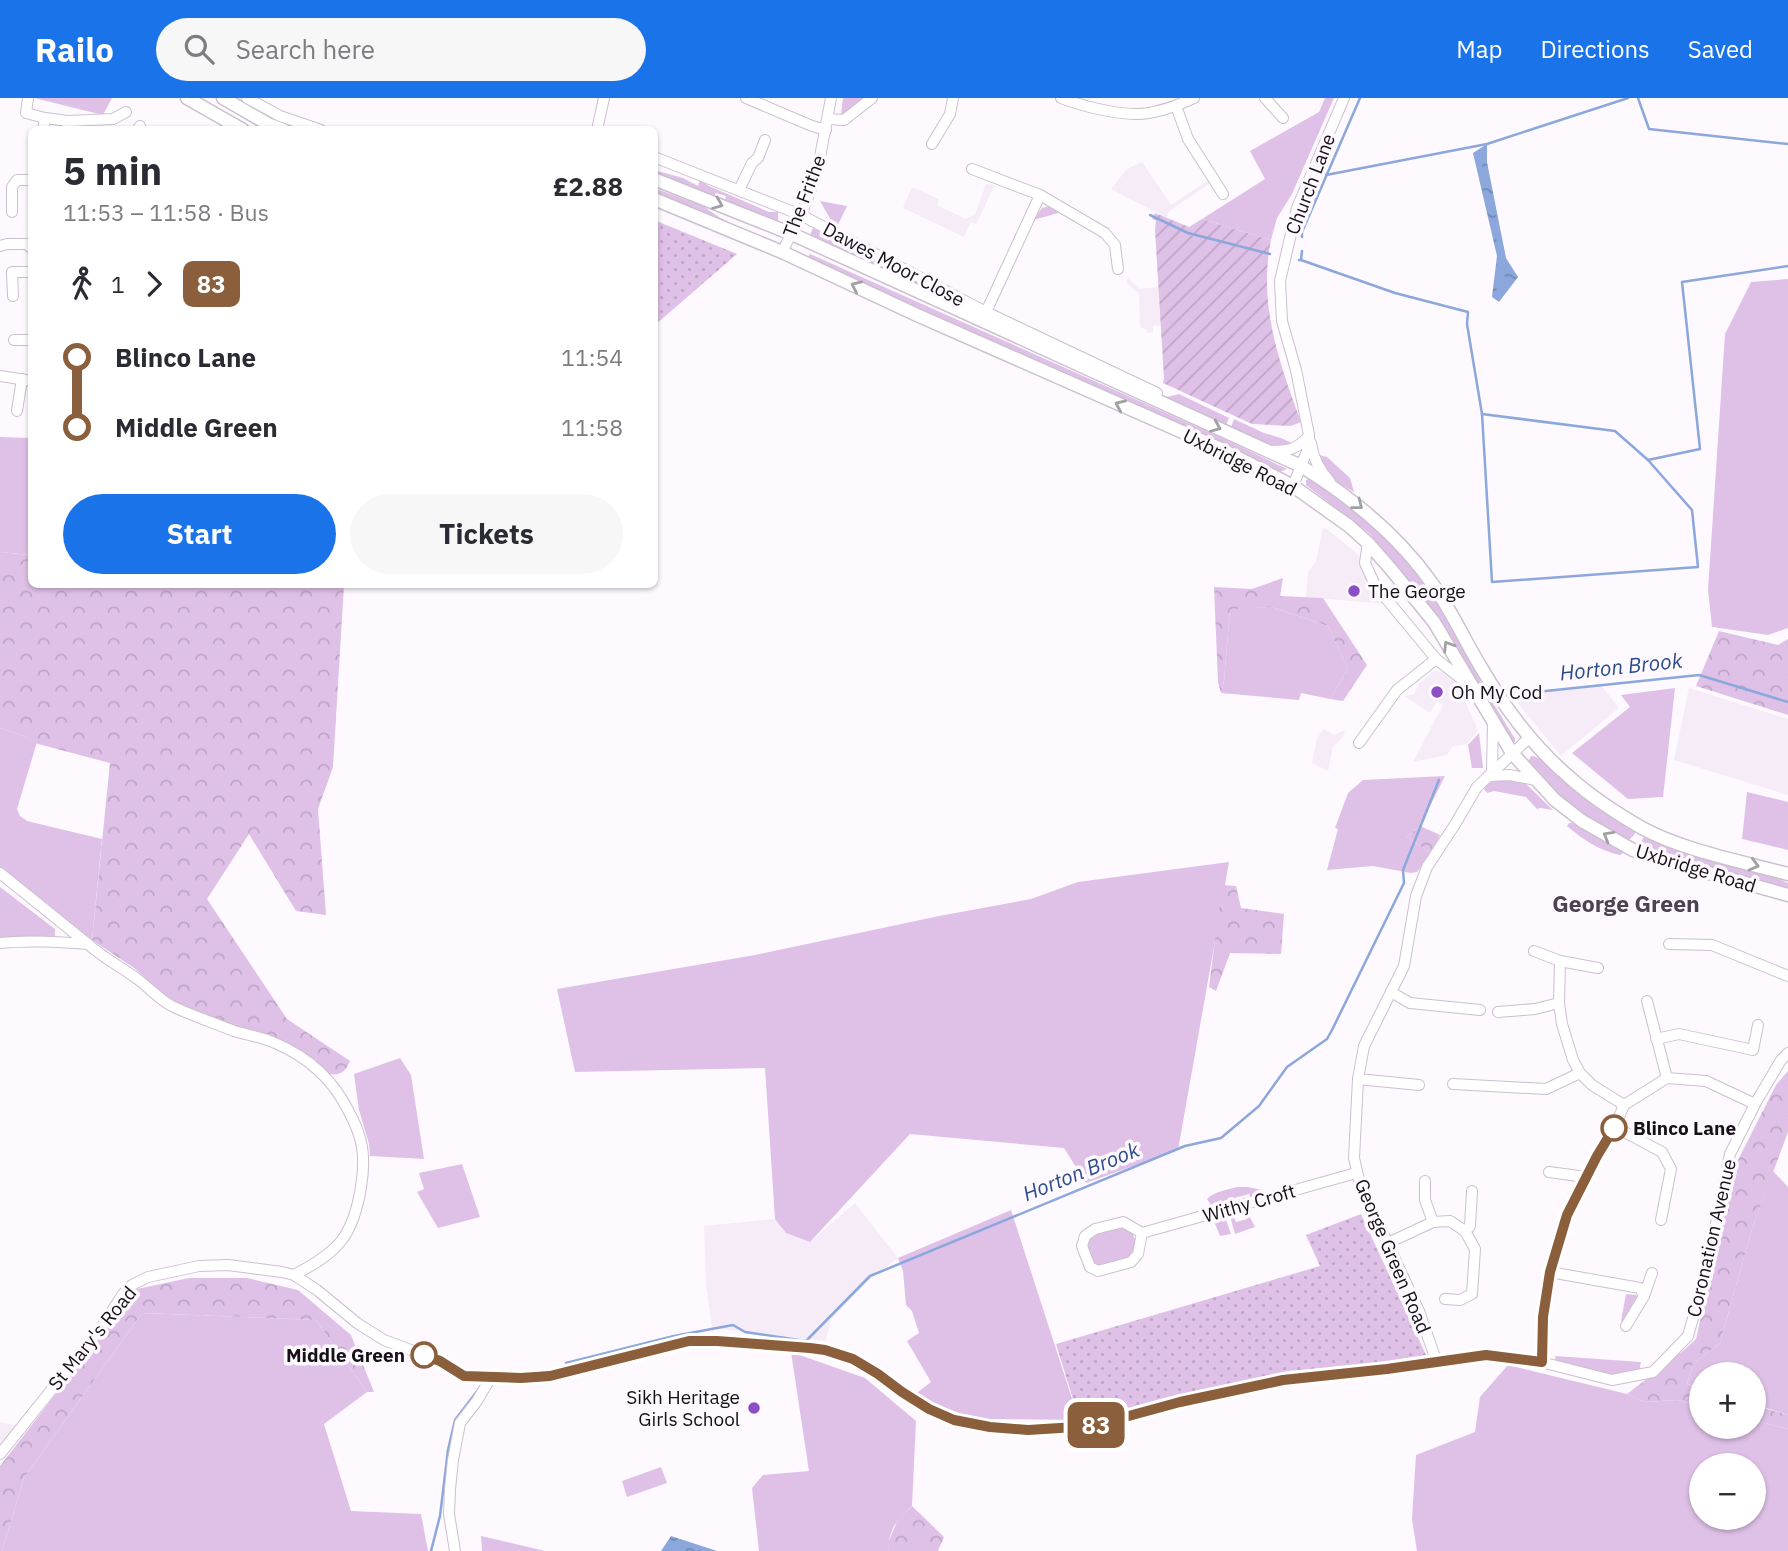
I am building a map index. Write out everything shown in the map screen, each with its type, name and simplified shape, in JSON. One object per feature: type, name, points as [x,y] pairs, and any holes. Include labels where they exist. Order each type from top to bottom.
[{"type":"main road","points":[[187,98],[236,126]]},
{"type":"main road","points":[[223,98],[273,126]]},
{"type":"main road","name":"Uxbridge Road","points":[[658,181],[792,234],[1301,466],[1335,487],[1370,514],[1410,555],[1449,609],[1482,670],[1517,722],[1566,775],[1596,799],[1643,829],[1682,845],[1788,874]]},
{"type":"main road","name":"Uxbridge Road","points":[[658,201],[782,252],[917,315],[1221,449],[1293,486],[1349,526],[1368,544],[1434,622],[1512,753],[1555,800],[1582,821],[1633,850],[1670,863],[1788,895]]},
{"type":"street","points":[[28,98],[26,113],[68,125],[113,118],[126,112]]},
{"type":"street","points":[[247,98],[280,116],[309,126]]},
{"type":"street","points":[[598,126],[604,98]]},
{"type":"street","points":[[746,98],[826,130]]},
{"type":"street","name":"The Frithe","points":[[782,252],[801,215],[817,173],[831,98]]},
{"type":"street","points":[[828,119],[844,120],[872,98]]},
{"type":"street","points":[[932,144],[950,114],[953,98]]},
{"type":"street","points":[[1061,98],[1108,111],[1136,114],[1176,106],[1194,98]]},
{"type":"street","points":[[1265,98],[1283,118]]},
{"type":"street","name":"Church Lane","points":[[1335,487],[1318,466],[1313,455],[1296,370],[1282,321],[1280,281],[1297,208],[1344,98]]},
{"type":"street","points":[[1176,106],[1188,139],[1223,194]]},
{"type":"street","points":[[44,126],[45,118]]},
{"type":"street","points":[[739,190],[765,140]]},
{"type":"street","points":[[658,159],[801,215]]},
{"type":"street","points":[[972,169],[1040,195],[1105,233],[1115,246],[1118,269]]},
{"type":"street","points":[[12,212],[12,187],[17,180],[28,180]]},
{"type":"street","name":"Dawes Moor Close","points":[[986,312],[1040,195]]},
{"type":"street","name":"Dawes Moor Close","points":[[801,215],[986,312],[1157,393]]},
{"type":"street","points":[[0,246],[28,245]]},
{"type":"street","points":[[13,296],[12,272],[28,272]]},
{"type":"street","points":[[14,340],[28,340]]},
{"type":"street","points":[[0,376],[27,380],[17,411]]},
{"type":"street","points":[[1268,451],[1293,449],[1309,435]]},
{"type":"street","name":"Church Lane","points":[[1293,486],[1307,452],[1309,435]]},
{"type":"street","points":[[1368,544],[1365,564],[1375,584],[1436,659],[1472,688]]},
{"type":"street","points":[[1359,743],[1397,690],[1436,659]]},
{"type":"street","points":[[1493,722],[1490,774],[1536,780]]},
{"type":"street","name":"George Green Road","points":[[1437,1363],[1419,1311],[1370,1210],[1356,1173],[1354,1158],[1358,1079],[1364,1046],[1404,966],[1416,896],[1427,867],[1477,787],[1530,737]]},
{"type":"street","points":[[0,873],[101,956],[171,1006],[273,1042],[303,1057],[333,1084],[352,1118],[364,1149],[364,1170],[358,1204],[342,1242],[328,1256],[294,1275]]},
{"type":"street","points":[[0,943],[89,944]]},
{"type":"street","points":[[1669,944],[1712,945],[1788,974]]},
{"type":"street","points":[[1534,951],[1560,961],[1598,968]]},
{"type":"street","points":[[1560,961],[1559,1003],[1573,1060],[1580,1073],[1592,1085],[1625,1105]]},
{"type":"street","points":[[1391,992],[1410,1003],[1480,1010]]},
{"type":"street","points":[[1647,1002],[1667,1078]]},
{"type":"street","points":[[1498,1012],[1535,1009],[1559,1003]]},
{"type":"street","points":[[1656,1039],[1679,1034],[1753,1050],[1758,1025]]},
{"type":"street","name":"Coronation Avenue","points":[[294,1275],[317,1290],[357,1324],[384,1340],[440,1361],[464,1376],[550,1376],[689,1341],[810,1348],[853,1359],[929,1409],[954,1420],[990,1427],[1028,1430],[1092,1426],[1180,1402],[1283,1380],[1486,1355],[1542,1362],[1612,1380],[1653,1372],[1688,1336],[1707,1268],[1730,1154],[1755,1104],[1788,1053]]},
{"type":"street","points":[[1453,1084],[1546,1089],[1580,1073]]},
{"type":"street","points":[[1542,1362],[1543,1317],[1550,1272],[1567,1215],[1625,1105],[1667,1078],[1706,1081],[1755,1104]]},
{"type":"street","points":[[1358,1079],[1419,1085]]},
{"type":"street","points":[[1615,1127],[1662,1152],[1671,1169],[1661,1220]]},
{"type":"street","points":[[1549,1172],[1586,1177]]},
{"type":"street","name":"Withy Croft","points":[[1142,1233],[1138,1254],[1131,1262],[1098,1271],[1090,1267],[1082,1246],[1085,1236],[1095,1230],[1123,1222],[1142,1233],[1356,1173]]},
{"type":"street","points":[[1425,1181],[1424,1200],[1433,1222]]},
{"type":"street","points":[[1465,1231],[1470,1226],[1472,1191]]},
{"type":"street","points":[[1388,1244],[1433,1222],[1450,1221],[1465,1231],[1475,1249],[1472,1294],[1460,1300],[1445,1299]]},
{"type":"street","name":"St Mary's Road","points":[[0,1454],[132,1285],[148,1277],[175,1270],[219,1264],[294,1275]]},
{"type":"street","points":[[1550,1272],[1640,1288],[1644,1296]]},
{"type":"street","points":[[1626,1326],[1644,1296],[1651,1273]]},
{"type":"street","points":[[455,1551],[449,1514],[453,1461],[460,1423],[491,1377]]},
{"type":"shaded area","points":[[1142,162],[1171,205],[1207,181],[1209,184],[1168,212],[1167,218],[1111,189],[1127,169]]},
{"type":"shaded area","points":[[986,184],[995,185],[976,224],[971,222],[964,237],[903,208],[912,187],[939,199],[937,205],[966,219],[975,214]]},
{"type":"shaded area","points":[[1128,278],[1139,289],[1159,287],[1162,325],[1153,326],[1153,332],[1146,333],[1147,330],[1140,327],[1139,294],[1126,282]]},
{"type":"shaded area","points":[[1323,528],[1359,555],[1384,604],[1306,597],[1308,573],[1316,561]]},
{"type":"shaded area","points":[[1434,671],[1441,671],[1456,681],[1478,730],[1467,744],[1452,747],[1447,755],[1413,762],[1443,705],[1437,701],[1430,713],[1404,696],[1414,694],[1419,684]]},
{"type":"shaded area","points":[[1600,684],[1619,708],[1561,756],[1516,701],[1542,691]]},
{"type":"shaded area","points":[[1689,688],[1788,719],[1788,795],[1674,760]]},
{"type":"shaded area","points":[[1324,729],[1334,735],[1345,730],[1343,737],[1333,747],[1328,771],[1312,763],[1317,738]]},
{"type":"shaded area","points":[[855,1203],[898,1258],[872,1277],[831,1319],[826,1341],[712,1328],[706,1285],[704,1226],[775,1219],[786,1233],[810,1242]]},
{"type":"shaded area","points":[[0,1422],[19,1426],[0,1447]]},
{"type":"green space","points":[[34,98],[112,98],[103,115]]},
{"type":"green space","points":[[843,98],[865,98],[848,112],[841,114]]},
{"type":"green space","points":[[1325,98],[1334,98],[1292,194],[1277,218],[1271,240],[1202,219],[1265,179],[1250,151],[1319,112]]},
{"type":"green space","points":[[658,171],[683,178],[698,186],[700,180],[769,212],[778,212],[778,224],[725,201],[726,196],[716,193],[714,196],[658,179]]},
{"type":"green space","points":[[658,189],[703,206],[759,238],[658,198]]},
{"type":"green space","points":[[820,201],[847,206],[836,229]]},
{"type":"green space","points":[[1050,206],[1062,212],[1033,220],[1042,208]]},
{"type":"green space","points":[[1155,213],[1189,227],[1202,219],[1271,240],[1267,287],[1269,310],[1278,355],[1301,422],[1291,426],[1252,424],[1163,383],[1156,220],[1152,219]]},
{"type":"green space","points":[[658,222],[737,254],[658,322]]},
{"type":"green space","points":[[813,228],[898,273],[1044,340],[807,242]]},
{"type":"green space","points":[[810,254],[1287,469],[1277,473],[904,303],[808,257]]},
{"type":"green space","points":[[1788,279],[1788,628],[1768,635],[1712,627],[1708,590],[1725,334],[1751,282]]},
{"type":"green space","points":[[1179,394],[1229,418],[1226,425],[1161,401]]},
{"type":"green space","points":[[1234,419],[1296,445],[1274,447],[1231,427]]},
{"type":"green space","points":[[0,437],[28,438],[28,555],[0,552]]},
{"type":"green space","points":[[1315,454],[1327,457],[1350,478],[1354,492],[1331,476]]},
{"type":"green space","points":[[1308,479],[1370,524],[1423,579],[1452,624],[1515,742],[1512,742],[1482,693],[1444,626],[1425,601],[1370,534],[1306,485]]},
{"type":"green space","points":[[0,552],[28,555],[28,588],[344,588],[333,767],[318,809],[326,915],[296,911],[249,834],[207,899],[287,1019],[350,1061],[347,1068],[337,1074],[330,1074],[300,1051],[248,1030],[190,1012],[172,1001],[134,968],[92,940],[110,763],[38,744],[0,728]]},
{"type":"green space","points":[[1283,578],[1280,596],[1323,598],[1367,665],[1343,701],[1330,699],[1348,669],[1328,626],[1271,607],[1230,609],[1221,693],[1218,682],[1214,587],[1252,589]]},
{"type":"green space","points":[[1271,607],[1328,626],[1348,669],[1330,699],[1301,693],[1299,700],[1221,693],[1230,608]]},
{"type":"green space","points":[[1719,631],[1778,645],[1788,639],[1788,715],[1696,686]]},
{"type":"green space","points":[[1675,688],[1663,797],[1628,799],[1572,753],[1630,707],[1621,695]]},
{"type":"green space","points":[[0,728],[37,742],[17,809],[20,816],[27,821],[102,839],[92,940],[0,869]]},
{"type":"green space","points":[[1479,733],[1483,768],[1472,768],[1468,745]]},
{"type":"green space","points":[[1531,756],[1542,760],[1574,789],[1633,828],[1635,834],[1629,840],[1623,839],[1580,813],[1534,769],[1528,762]]},
{"type":"green space","points":[[1445,776],[1420,826],[1407,837],[1431,853],[1417,872],[1373,866],[1327,870],[1338,829],[1335,828],[1348,793],[1363,780]]},
{"type":"green space","points":[[1503,777],[1523,781],[1553,810],[1537,809],[1526,797],[1494,791],[1487,793],[1484,789],[1487,784]]},
{"type":"green space","points":[[1747,792],[1788,802],[1788,850],[1742,839]]},
{"type":"green space","points":[[1569,823],[1622,849],[1623,853],[1620,855],[1605,851],[1592,844],[1567,826]]},
{"type":"green space","points":[[1420,826],[1440,835],[1431,853],[1407,837]]},
{"type":"green space","points":[[1646,836],[1768,875],[1788,883],[1788,892],[1644,849],[1641,843]]},
{"type":"green space","points":[[1229,862],[1178,1150],[1086,1183],[1064,1148],[910,1134],[810,1242],[786,1233],[775,1219],[765,1068],[575,1072],[557,989],[755,955],[1031,899],[1078,882]]},
{"type":"green space","points":[[1222,885],[1236,886],[1241,908],[1284,914],[1281,954],[1230,953],[1216,991],[1209,987]]},
{"type":"green space","points":[[0,887],[55,929],[55,936],[0,940]]},
{"type":"green space","points":[[400,1058],[411,1075],[424,1159],[370,1156],[359,1110],[354,1074]]},
{"type":"green space","points":[[1788,1071],[1788,1132],[1752,1229],[1720,1343],[1696,1362],[1689,1362],[1689,1403],[1678,1400],[1644,1402],[1627,1394],[1696,1339],[1735,1166],[1776,1085]]},
{"type":"green space","points":[[462,1164],[480,1217],[438,1228],[417,1192],[424,1189],[419,1173]]},
{"type":"green space","points":[[1773,1171],[1788,1187],[1788,1415],[1766,1408],[1766,1362],[1696,1362],[1720,1343],[1752,1229]]},
{"type":"green space","points":[[1237,1187],[1262,1190],[1262,1198],[1259,1191],[1256,1193],[1258,1200],[1252,1201],[1249,1194],[1231,1199],[1232,1207],[1224,1209],[1221,1202],[1216,1204],[1218,1210],[1215,1211],[1207,1199],[1217,1192]]},
{"type":"green space","points":[[1011,1210],[1079,1420],[986,1419],[961,1414],[914,1395],[931,1382],[907,1341],[919,1333],[912,1311],[906,1305],[903,1271],[898,1258]]},
{"type":"green space","points":[[1247,1211],[1255,1227],[1235,1234],[1230,1216],[1233,1215],[1236,1222],[1247,1219]]},
{"type":"green space","points":[[1361,1214],[1426,1355],[1363,1365],[1288,1371],[1080,1422],[1056,1344],[1320,1266],[1306,1235]]},
{"type":"green space","points":[[1225,1217],[1231,1234],[1220,1236],[1215,1224],[1217,1219]]},
{"type":"green space","points":[[1120,1227],[1130,1231],[1134,1237],[1138,1248],[1134,1258],[1103,1268],[1091,1263],[1086,1243],[1092,1236]]},
{"type":"green space","points":[[189,1278],[247,1278],[298,1290],[351,1335],[374,1392],[367,1392],[316,1320],[142,1313],[24,1478],[0,1551],[0,1466],[137,1289]]},
{"type":"green space","points":[[1626,1294],[1638,1297],[1623,1322],[1621,1321]]},
{"type":"green space","points":[[142,1313],[316,1320],[367,1392],[324,1424],[351,1511],[421,1514],[428,1551],[2,1551],[24,1478]]},
{"type":"green space","points":[[791,1352],[865,1378],[916,1421],[912,1506],[894,1526],[889,1551],[759,1551],[752,1488],[763,1475],[809,1471]]},
{"type":"green space","points":[[1555,1356],[1641,1362],[1639,1372],[1615,1378],[1556,1365]]},
{"type":"green space","points":[[1508,1365],[1627,1394],[1644,1402],[1678,1400],[1689,1403],[1689,1439],[1766,1439],[1766,1423],[1788,1429],[1788,1551],[1417,1551],[1412,1519],[1416,1455],[1475,1432],[1480,1397]]},
{"type":"green space","points":[[1766,1409],[1788,1415],[1788,1429],[1766,1423]]},
{"type":"green space","points":[[661,1467],[667,1483],[627,1497],[622,1481]]},
{"type":"green space","points":[[912,1506],[944,1537],[938,1551],[889,1551],[888,1543],[898,1519]]},
{"type":"green space","points":[[481,1536],[545,1551],[482,1551]]},
{"type":"water","points":[[1487,144],[1487,162],[1506,258],[1518,277],[1499,302],[1492,297],[1497,256],[1473,153]]},
{"type":"water","points":[[671,1536],[717,1551],[661,1551]]},
{"type":"waterway","points":[[1302,237],[1360,98]]},
{"type":"waterway","points":[[1326,175],[1487,144],[1628,98]]},
{"type":"waterway","points":[[1638,98],[1649,129],[1788,144]]},
{"type":"waterway","points":[[1150,215],[1188,233],[1270,254]]},
{"type":"waterway","points":[[1299,260],[1302,251]]},
{"type":"waterway","points":[[1301,260],[1395,293],[1468,312],[1467,324],[1482,414],[1615,431],[1648,460],[1700,449],[1682,282],[1788,266]]},
{"type":"waterway","points":[[1482,414],[1492,582],[1698,567],[1692,510],[1648,460]]},
{"type":"waterway","name":"Horton Brook","points":[[1536,692],[1699,675],[1788,702]]},
{"type":"waterway","name":"Horton Brook","points":[[566,1363],[674,1336],[733,1325],[745,1332],[806,1341],[870,1276],[1185,1146],[1221,1138],[1259,1106],[1287,1067],[1327,1039],[1404,883],[1403,870],[1439,780]]},
{"type":"waterway","name":"Horton Brook","points":[[431,1551],[440,1516],[448,1450],[455,1420],[478,1390]]},
{"type":"bus line","name":"83","points":[[424,1355],[440,1361],[464,1376],[521,1378],[550,1376],[689,1341],[810,1348],[853,1359],[929,1409],[954,1420],[990,1427],[1028,1430],[1092,1426],[1180,1402],[1283,1380],[1486,1355],[1542,1362],[1543,1317],[1550,1272],[1567,1215],[1614,1128]]},
{"type":"place","name":"The George","points":[[1354,591]]},
{"type":"place","name":"Oh My Cod","points":[[1437,692]]},
{"type":"place","name":"Blinco Lane","points":[[1614,1128]]},
{"type":"place","name":"Middle Green","points":[[424,1355]]},
{"type":"place","name":"Sikh Heritage Girls School","points":[[754,1408]]},
{"type":"district","name":"George Green","points":[[1626,904]]}]
